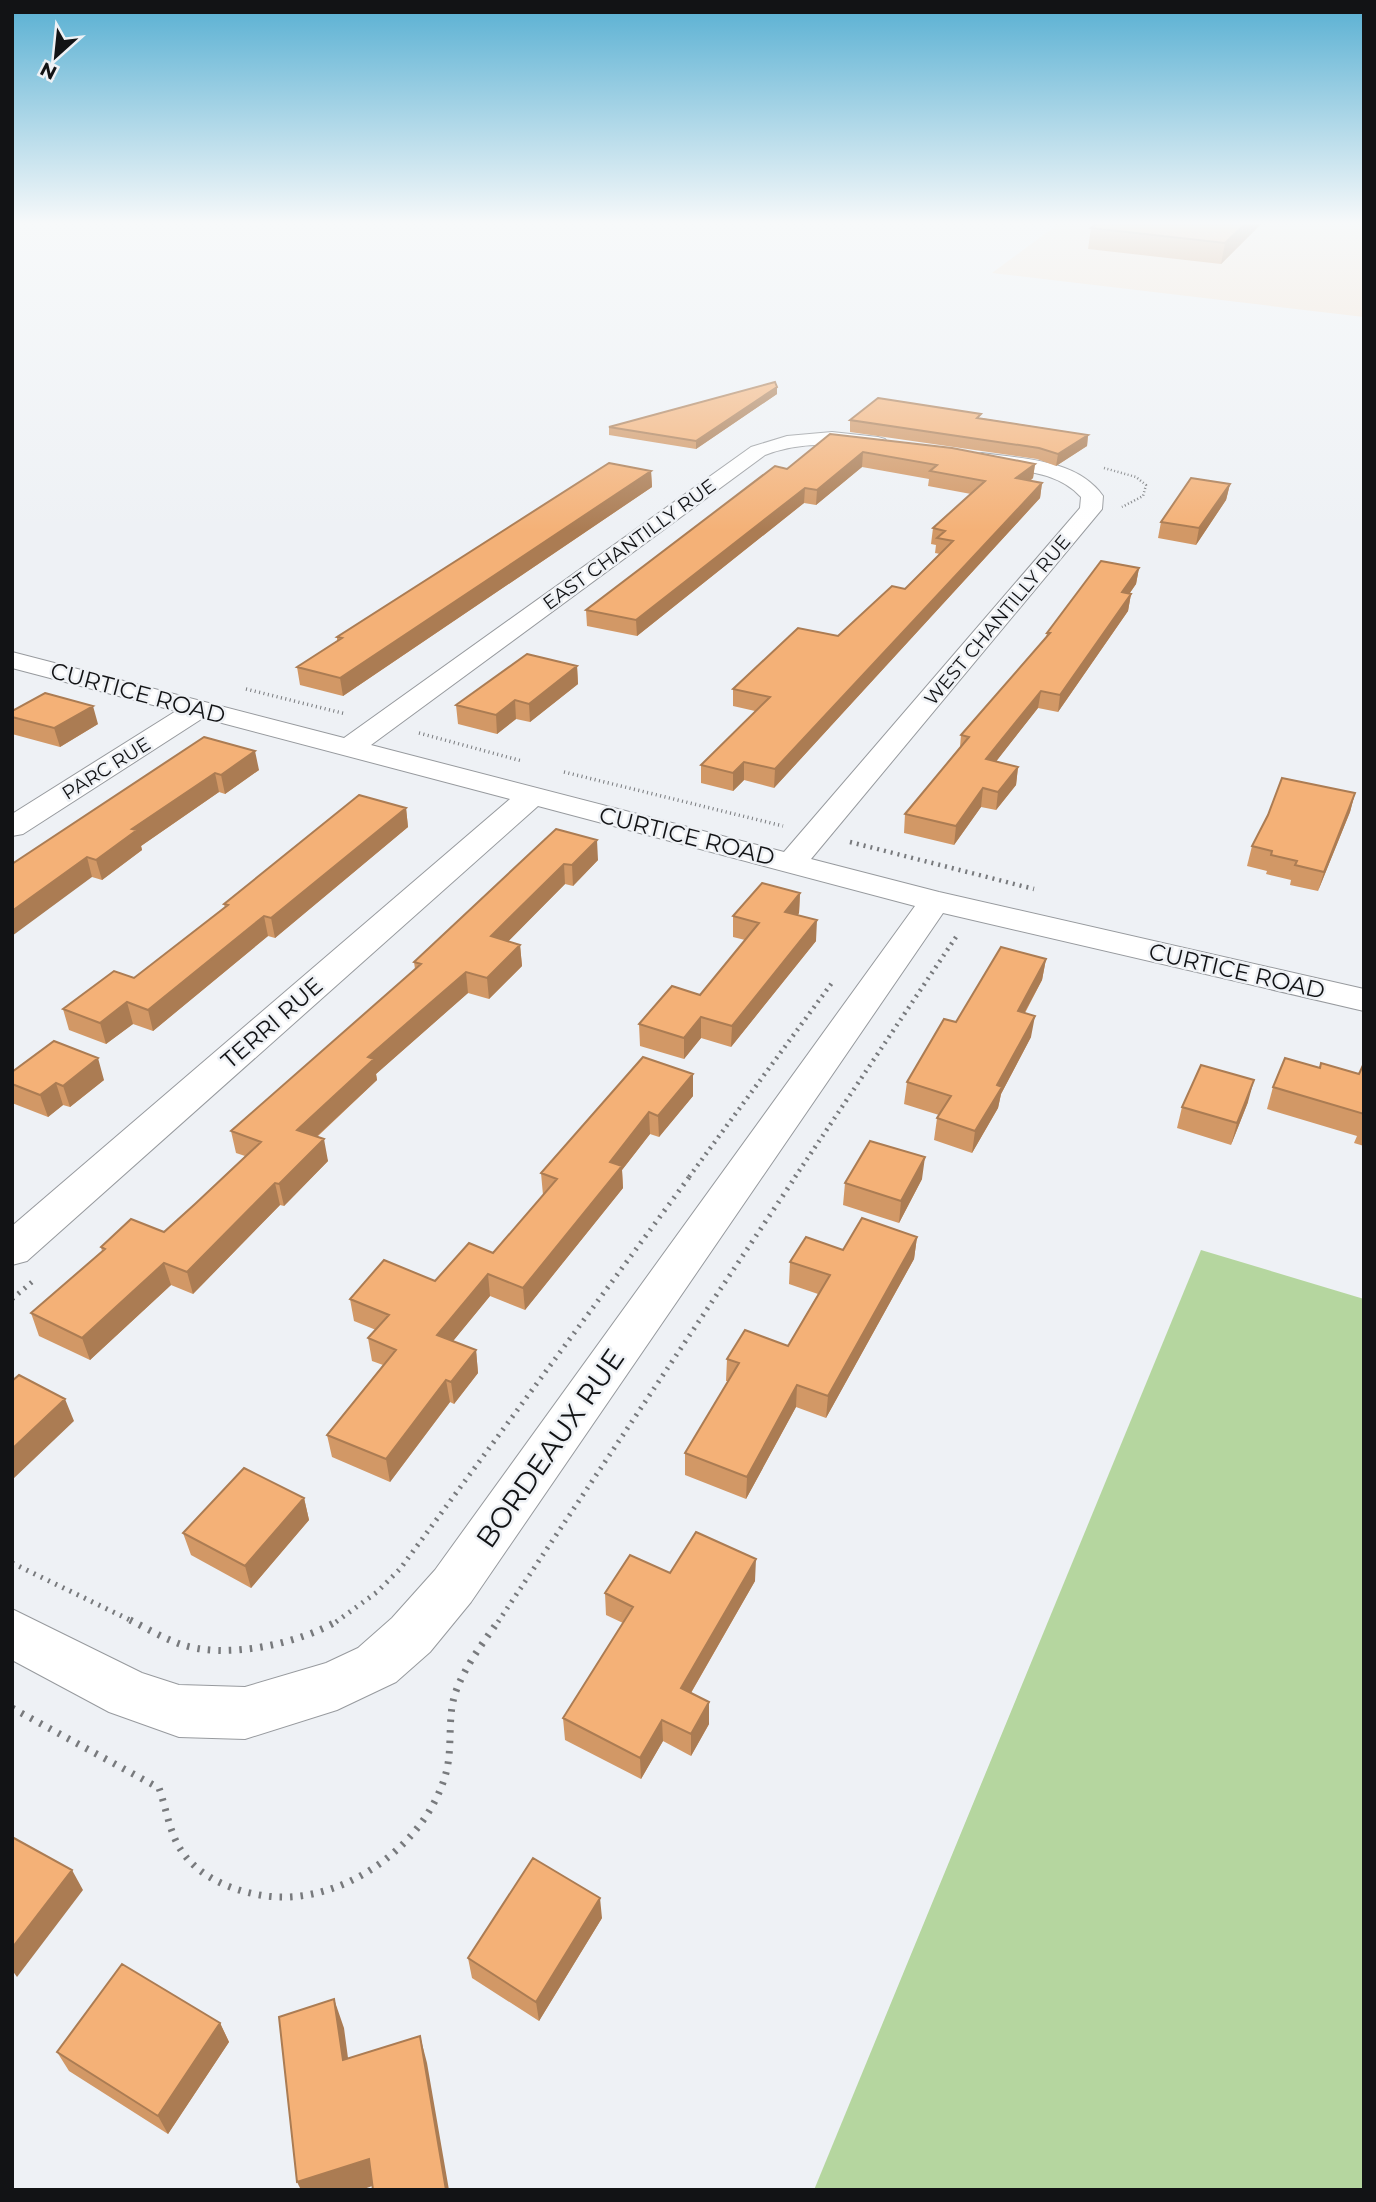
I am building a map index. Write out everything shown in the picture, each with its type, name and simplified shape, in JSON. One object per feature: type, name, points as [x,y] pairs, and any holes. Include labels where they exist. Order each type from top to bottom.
[{"type":"street","name":"EAST CHANTILLY RUE","points":[[349,748],[758,451],[790,441],[824,438],[895,446]]},
{"type":"street","name":"WEST CHANTILLY RUE","points":[[791,863],[1091,509],[1092,496],[1088,489],[1072,480],[1037,468],[954,455]]},
{"type":"street","name":"CURTICE ROAD","points":[[12,660],[349,748],[537,776],[791,863],[935,901],[1364,1000]]},
{"type":"street","name":"PARC RUE","points":[[12,827],[199,709]]},
{"type":"street","name":"TERRI RUE","points":[[12,1250],[537,776]]},
{"type":"street","name":"BORDEAUX RUE","points":[[12,1633],[128,1694],[179,1711],[245,1713],[337,1685],[377,1665],[411,1634],[453,1586],[935,901]]},
{"type":"path","points":[[1097,467],[1130,474],[1146,485],[1143,496],[1128,502],[1121,509]]},
{"type":"path","points":[[240,688],[382,724],[537,776],[816,834],[1034,889]]},
{"type":"path","points":[[851,843],[860,832]]},
{"type":"path","points":[[12,1563],[181,1645],[205,1649],[250,1651],[275,1647],[300,1639],[349,1616],[368,1603],[400,1569],[837,976]]},
{"type":"green space","points":[[1201,1250],[1364,1299],[1364,2190],[814,2190]]},
{"type":"building","points":[[775,382],[777,387],[696,441],[609,427]]},
{"type":"building","points":[[878,398],[981,414],[977,418],[1088,435],[1058,454],[1039,448],[850,420]]},
{"type":"building","points":[[830,434],[952,448],[1035,464],[1016,478],[1042,483],[775,769],[744,762],[733,773],[701,765],[770,697],[733,689],[798,628],[838,636],[892,586],[905,589],[953,541],[937,538],[945,531],[933,528],[985,481],[930,471],[937,465],[863,452],[817,490],[805,488],[636,620],[586,610],[775,466],[787,469]]},
{"type":"building","points":[[609,463],[651,471],[340,678],[297,667],[342,638],[337,637]]},
{"type":"building","points":[[1191,478],[1230,484],[1199,528],[1161,522]]},
{"type":"building","points":[[1101,561],[1139,568],[1122,592],[1131,594],[1060,695],[1041,691],[986,759],[1018,767],[998,792],[983,788],[956,826],[905,814],[969,737],[961,735],[1050,633],[1047,633]]},
{"type":"building","points":[[527,654],[577,666],[529,704],[515,700],[496,715],[456,705]]},
{"type":"building","points":[[45,693],[93,706],[54,728],[12,717],[12,711]]},
{"type":"building","points":[[204,737],[255,751],[221,775],[215,773],[132,829],[137,830],[96,860],[87,857],[12,911],[12,864]]},
{"type":"building","points":[[1282,778],[1355,793],[1324,872],[1295,865],[1297,861],[1271,855],[1272,851],[1252,846],[1268,815]]},
{"type":"building","points":[[359,795],[406,808],[271,918],[264,916],[148,1010],[127,1002],[100,1023],[63,1009],[114,971],[134,978],[228,905],[224,904]]},
{"type":"building","points":[[556,829],[597,840],[572,865],[564,864],[491,936],[520,945],[487,978],[466,972],[368,1057],[374,1059],[297,1130],[324,1139],[279,1184],[275,1183],[187,1272],[164,1263],[82,1338],[31,1313],[105,1249],[101,1247],[131,1219],[164,1232],[195,1204],[261,1142],[231,1131],[421,964],[414,962]]},
{"type":"building","points":[[762,883],[800,893],[785,912],[817,920],[732,1026],[701,1017],[684,1038],[639,1024],[672,986],[700,995],[759,923],[733,916]]},
{"type":"building","points":[[1001,947],[1046,959],[1018,1011],[1035,1016],[997,1085],[1002,1087],[975,1131],[937,1118],[951,1096],[907,1082],[944,1019],[956,1022]]},
{"type":"building","points":[[54,1041],[98,1058],[63,1086],[56,1083],[40,1095],[12,1084],[12,1072]]},
{"type":"building","points":[[643,1057],[693,1074],[658,1116],[649,1112],[610,1162],[622,1166],[523,1288],[488,1274],[437,1335],[476,1350],[451,1382],[446,1380],[386,1459],[327,1435],[396,1350],[368,1338],[389,1315],[350,1299],[384,1260],[435,1281],[469,1243],[493,1253],[557,1179],[541,1173]]},
{"type":"building","points":[[1285,1058],[1320,1068],[1321,1063],[1359,1074],[1364,1063],[1364,1114],[1273,1087]]},
{"type":"building","points":[[1201,1065],[1254,1080],[1237,1123],[1182,1107]]},
{"type":"building","points":[[870,1141],[925,1157],[901,1201],[845,1183]]},
{"type":"building","points":[[862,1218],[917,1237],[828,1396],[797,1385],[747,1477],[685,1453],[739,1363],[727,1359],[745,1330],[788,1346],[830,1275],[790,1262],[806,1237],[843,1250]]},
{"type":"building","points":[[19,1375],[65,1399],[12,1449],[12,1381]]},
{"type":"building","points":[[244,1468],[304,1498],[245,1566],[183,1533]]},
{"type":"building","points":[[696,1532],[756,1559],[681,1688],[709,1702],[691,1734],[662,1720],[640,1758],[563,1718],[633,1607],[605,1593],[630,1555],[670,1573]]},
{"type":"building","points":[[12,1837],[72,1870],[12,1948]]},
{"type":"building","points":[[533,1858],[600,1898],[536,2002],[468,1958]]},
{"type":"building","points":[[122,1964],[220,2023],[158,2116],[57,2052]]},
{"type":"building","points":[[334,1999],[343,2060],[420,2036],[446,2190],[373,2190],[369,2159],[297,2182],[279,2017]]}]
